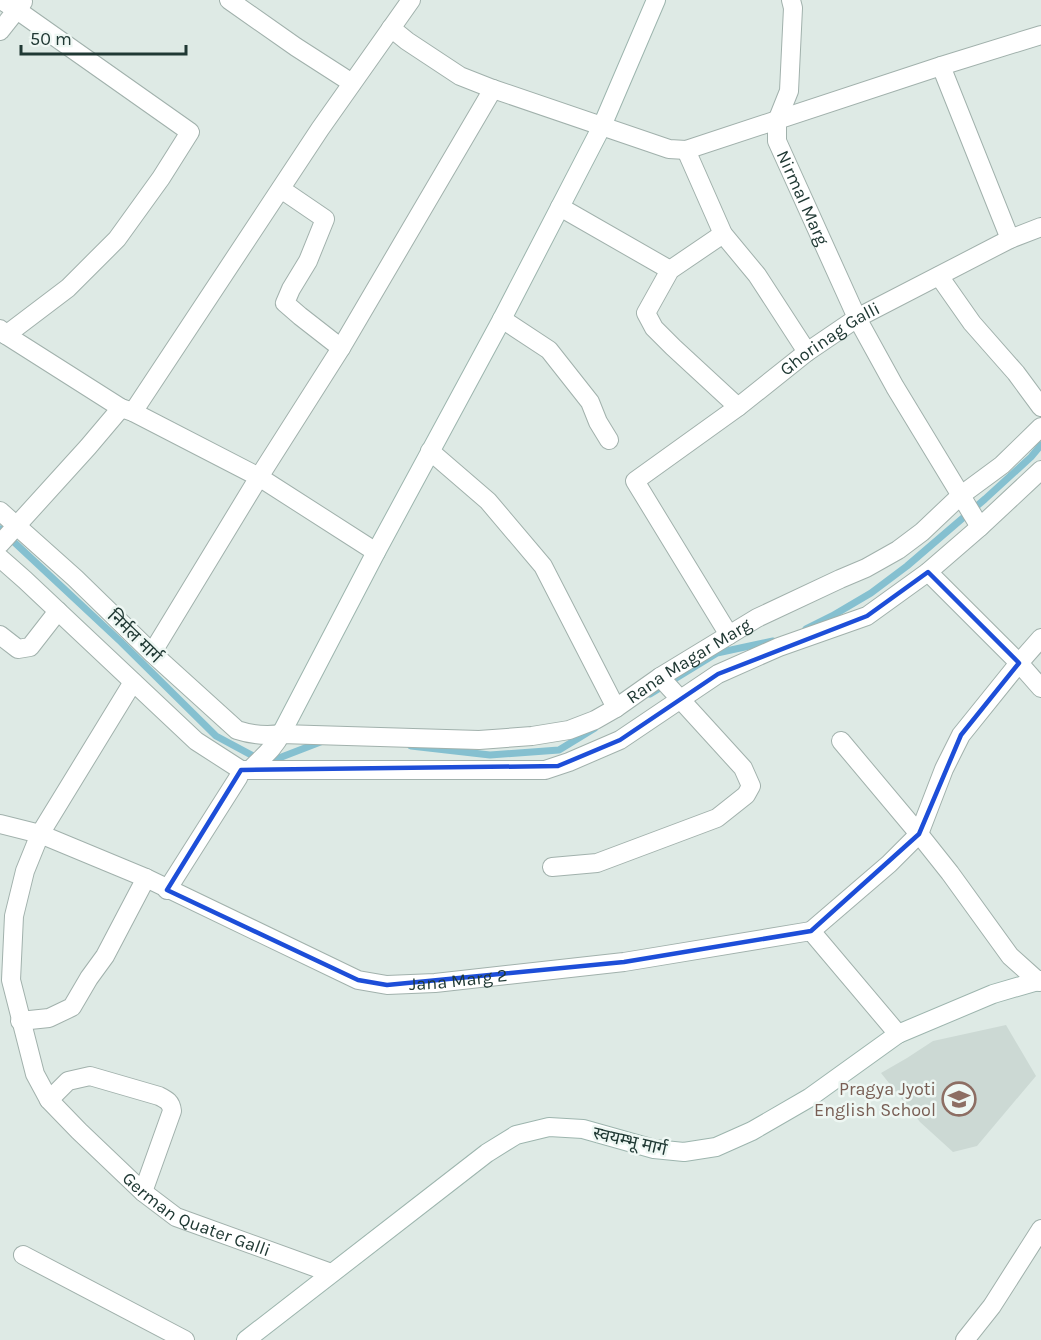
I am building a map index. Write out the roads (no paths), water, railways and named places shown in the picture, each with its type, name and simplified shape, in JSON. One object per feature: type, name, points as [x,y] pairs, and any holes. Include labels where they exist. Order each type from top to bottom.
[{"type":"street","points":[[1,0],[21,5],[190,132],[161,178],[117,239],[68,288],[3,332],[127,410],[259,477],[376,552]]},
{"type":"street","points":[[229,0],[352,83]]},
{"type":"street","points":[[0,544],[88,447],[127,410],[411,0]]},
{"type":"street","points":[[168,890],[238,778],[280,738],[602,126],[656,0]]},
{"type":"street","name":"Nirmal Marg","points":[[791,0],[793,8],[789,91],[777,121],[777,141],[857,318],[895,387],[980,528]]},
{"type":"street","points":[[0,32],[21,5]]},
{"type":"street","points":[[391,28],[460,76],[669,148],[686,150],[1041,35]]},
{"type":"street","points":[[941,66],[1010,239]]},
{"type":"street","points":[[152,653],[341,348],[493,89]]},
{"type":"street","points":[[686,150],[723,234],[757,274],[807,352]]},
{"type":"street","points":[[281,189],[325,219],[308,261],[285,303],[341,348]]},
{"type":"street","points":[[560,207],[670,270]]},
{"type":"street","name":"Ghorinag Galli","points":[[729,635],[635,481],[738,407],[807,352],[857,318],[1010,239],[1041,227]]},
{"type":"street","points":[[723,234],[670,270],[646,313],[654,328],[738,407]]},
{"type":"street","points":[[939,276],[972,323],[1016,373],[1041,407]]},
{"type":"street","points":[[502,319],[549,350],[590,402],[609,440]]},
{"type":"street","name":"Rana Magar Marg","points":[[280,738],[479,740],[532,736],[569,730],[595,720],[757,618],[866,568],[898,550],[922,532],[960,496],[1002,465],[1041,427]]},
{"type":"street","points":[[430,451],[488,501],[543,566],[616,708]]},
{"type":"street","points":[[0,558],[196,741],[249,768],[545,770],[620,740],[678,698],[718,674],[779,647],[867,616],[928,572],[1039,476]]},
{"type":"street","name":"निर्मल मार्ग","points":[[0,511],[237,730],[247,734],[280,738]]},
{"type":"street","points":[[928,572],[1020,663],[1041,688]]},
{"type":"street","points":[[0,635],[18,649],[30,647],[58,611]]},
{"type":"street","points":[[898,1034],[810,931],[889,864],[919,834],[944,769],[961,735],[1041,638]]},
{"type":"street","points":[[552,867],[597,863],[717,818],[746,795],[751,786],[743,768],[660,677]]},
{"type":"street","name":"German Quater Galli","points":[[133,682],[40,834],[25,871],[14,916],[11,980],[34,1074],[50,1100],[79,1131],[143,1192],[176,1217],[331,1273]]},
{"type":"street","points":[[841,741],[950,873],[1010,957],[1040,981]]},
{"type":"street","name":"Jana Marg 2","points":[[0,824],[40,834],[146,878],[358,980],[387,985],[435,983],[624,962],[810,931]]},
{"type":"street","points":[[20,1021],[49,1018],[72,1007],[105,956],[146,878]]},
{"type":"street","name":"स्वयम्भू मार्ग","points":[[246,1340],[487,1153],[516,1136],[549,1127],[583,1130],[654,1149],[684,1152],[716,1147],[752,1131],[809,1098],[898,1034],[993,994],[1040,981]]},
{"type":"street","points":[[50,1100],[68,1081],[90,1076],[169,1100],[172,1111],[143,1192]]},
{"type":"street","points":[[969,1339],[1041,1229]]},
{"type":"street","points":[[23,1255],[185,1340]]},
{"type":"waterway","points":[[806,629],[871,593],[907,566],[985,499],[1041,445]]},
{"type":"waterway","points":[[0,529],[121,642],[216,736],[266,763],[323,741]]},
{"type":"waterway","points":[[650,694],[717,653],[773,641]]},
{"type":"waterway","points":[[411,746],[490,755],[559,750],[595,728]]},
{"type":"place","name":"Pragya Jyoti English School","points":[[959,1099]]}]
